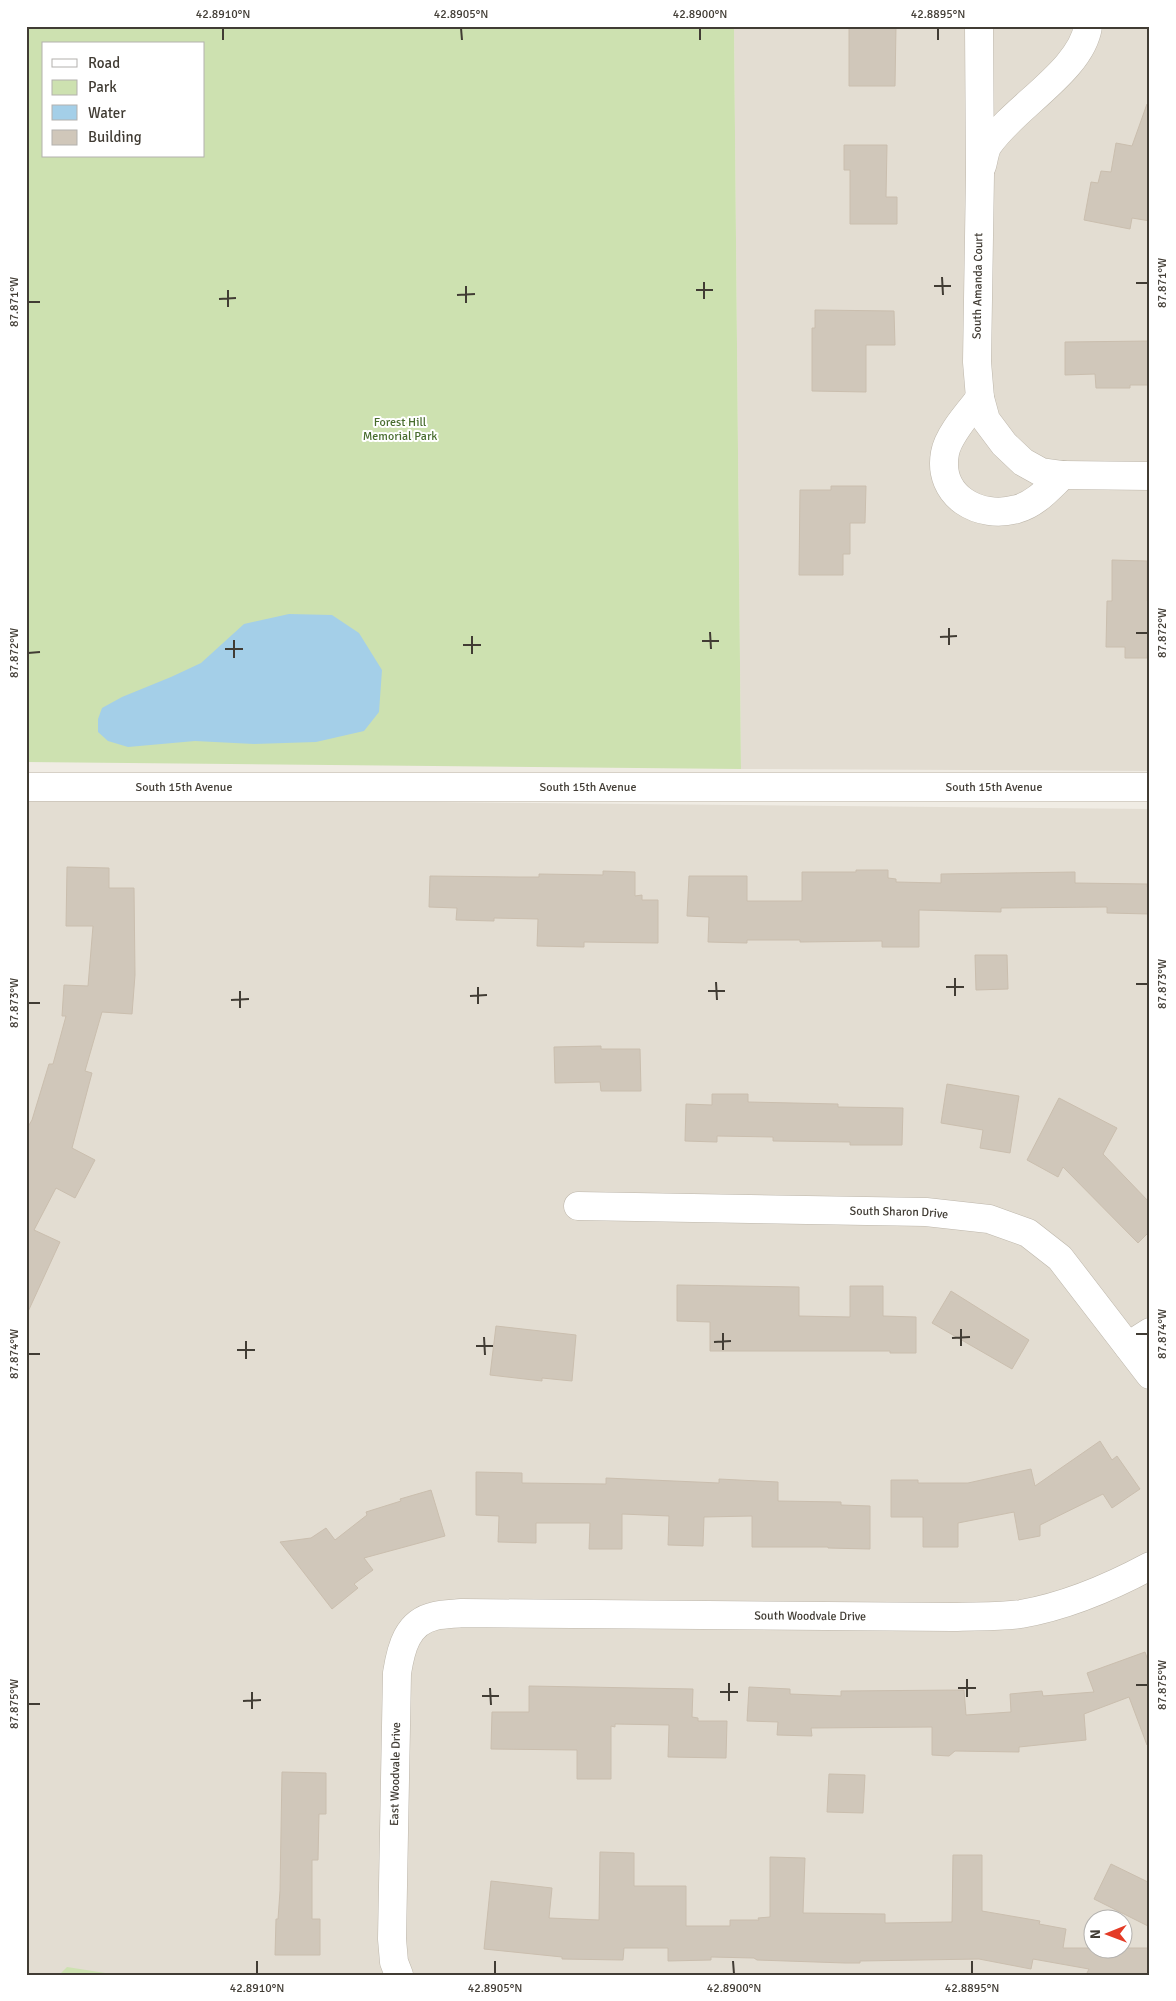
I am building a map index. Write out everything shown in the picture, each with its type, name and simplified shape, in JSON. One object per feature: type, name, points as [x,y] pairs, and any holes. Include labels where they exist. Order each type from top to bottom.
[{"type":"street","name":"South Amanda Court","points":[[978,26],[980,174],[977,362],[980,398],[986,420],[1004,444],[1023,462],[1041,472],[1063,476],[1150,476]]},
{"type":"street","name":"South Amanda Court","points":[[980,174],[988,145],[1068,64],[1082,45],[1088,26]]},
{"type":"street","points":[[980,398],[956,430],[945,452],[946,475],[951,489],[961,501],[980,510],[1005,512],[1018,509],[1035,501],[1063,476]]},
{"type":"street","name":"South 15th Avenue","points":[[26,787],[1150,787]]},
{"type":"street","name":"South Sharon Drive","points":[[578,1206],[926,1212],[989,1218],[1028,1233],[1060,1258],[1139,1339],[1150,1375]]},
{"type":"street","name":"South Woodvale Drive","points":[[462,1613],[952,1617],[1020,1614],[1063,1604],[1096,1592],[1150,1566]]},
{"type":"street","name":"East Woodvale Drive","points":[[398,1975],[394,1962],[392,1939],[397,1673],[399,1656],[410,1631],[422,1621],[435,1616],[462,1613]]},
{"type":"shaded area","points":[[734,26],[1150,26],[1150,771],[741,769]]},
{"type":"shaded area","points":[[26,798],[1150,809],[1150,1975],[26,1975]]},
{"type":"green space","name":"Forest Hill Memorial Park","points":[[26,26],[734,26],[741,769],[26,762]]},
{"type":"green space","points":[[67,1967],[118,1975],[59,1975]]},
{"type":"water","points":[[289,614],[332,615],[359,633],[382,670],[379,712],[364,731],[316,742],[254,744],[195,741],[128,747],[108,741],[98,732],[98,719],[102,708],[122,697],[201,663],[244,624]]},
{"type":"building","points":[[849,26],[896,26],[895,86],[849,86]]},
{"type":"building","points":[[1147,104],[1150,105],[1150,221],[1132,218],[1130,229],[1084,220],[1091,182],[1098,183],[1101,171],[1111,172],[1116,143],[1132,146]]},
{"type":"building","points":[[844,145],[887,145],[886,197],[897,197],[897,224],[850,224],[850,170],[844,170]]},
{"type":"building","points":[[815,310],[894,311],[895,345],[866,345],[866,392],[812,391],[812,328],[815,328]]},
{"type":"building","points":[[1150,341],[1150,385],[1130,385],[1130,388],[1096,388],[1095,374],[1065,375],[1065,342]]},
{"type":"building","points":[[831,486],[866,486],[865,523],[850,523],[850,554],[843,554],[843,575],[799,575],[800,490],[831,490]]},
{"type":"building","points":[[1112,560],[1147,561],[1147,601],[1150,601],[1150,647],[1148,647],[1147,658],[1125,658],[1125,647],[1106,647],[1107,601],[1112,601]]},
{"type":"building","points":[[67,867],[109,868],[109,888],[134,888],[135,975],[132,1014],[102,1012],[85,1071],[92,1073],[72,1148],[95,1160],[75,1198],[56,1188],[34,1230],[60,1242],[26,1316],[26,1130],[32,1120],[49,1064],[53,1064],[66,1016],[62,1016],[64,985],[88,986],[93,926],[66,926]]},
{"type":"building","points":[[856,870],[888,870],[888,878],[896,879],[896,882],[941,883],[941,874],[1075,872],[1075,883],[1147,884],[1147,887],[1150,887],[1150,914],[1107,913],[1107,907],[1001,908],[1001,912],[919,910],[919,947],[882,947],[882,941],[800,942],[800,940],[747,940],[747,943],[708,942],[709,917],[687,916],[689,876],[747,876],[747,901],[802,901],[802,872],[856,872]]},
{"type":"building","points":[[603,871],[635,872],[635,896],[642,895],[642,900],[658,900],[658,943],[584,942],[584,947],[537,946],[538,919],[494,918],[494,921],[456,920],[457,908],[429,907],[430,876],[539,877],[539,874],[603,875]]},
{"type":"building","points":[[975,955],[1007,955],[1008,989],[976,990]]},
{"type":"building","points":[[601,1046],[601,1049],[640,1049],[641,1091],[601,1091],[600,1082],[555,1083],[554,1047]]},
{"type":"building","points":[[947,1084],[1019,1096],[1010,1153],[980,1148],[983,1130],[941,1123]]},
{"type":"building","points":[[712,1094],[748,1094],[748,1102],[838,1104],[838,1107],[903,1108],[902,1145],[850,1145],[850,1142],[773,1141],[773,1137],[717,1136],[717,1142],[685,1141],[686,1104],[712,1105]]},
{"type":"building","points":[[1059,1098],[1117,1128],[1103,1154],[1150,1203],[1150,1231],[1138,1243],[1063,1167],[1058,1177],[1027,1160]]},
{"type":"building","points":[[677,1285],[799,1287],[799,1316],[850,1317],[850,1286],[883,1286],[883,1316],[916,1317],[916,1353],[890,1353],[890,1351],[710,1351],[710,1322],[677,1321]]},
{"type":"building","points":[[951,1291],[1029,1340],[1012,1369],[932,1323]]},
{"type":"building","points":[[496,1326],[576,1335],[572,1381],[542,1378],[542,1381],[490,1375]]},
{"type":"building","points":[[1100,1441],[1112,1460],[1117,1456],[1140,1489],[1112,1508],[1103,1494],[1040,1525],[1040,1536],[1019,1540],[1014,1512],[958,1523],[958,1547],[923,1547],[923,1517],[891,1517],[891,1480],[918,1480],[918,1483],[968,1483],[1031,1469],[1035,1486]]},
{"type":"building","points":[[476,1472],[522,1473],[522,1483],[606,1484],[606,1478],[719,1483],[719,1479],[778,1482],[778,1501],[841,1502],[841,1505],[870,1506],[870,1549],[752,1547],[752,1516],[704,1517],[703,1546],[668,1545],[669,1516],[622,1514],[622,1549],[589,1549],[590,1523],[536,1523],[536,1543],[498,1542],[499,1516],[476,1515]]},
{"type":"building","points":[[431,1490],[445,1536],[364,1558],[373,1570],[354,1584],[358,1588],[332,1609],[280,1542],[311,1538],[326,1528],[335,1540],[367,1515],[366,1512]]},
{"type":"building","points":[[1145,1652],[1150,1666],[1150,1745],[1147,1745],[1129,1697],[1084,1714],[1086,1740],[1019,1747],[1019,1752],[955,1751],[949,1756],[932,1755],[932,1727],[811,1728],[812,1736],[777,1735],[778,1722],[747,1721],[749,1687],[790,1689],[790,1694],[841,1696],[841,1691],[964,1690],[966,1715],[1011,1712],[1010,1694],[1042,1691],[1043,1696],[1094,1692],[1087,1673]]},
{"type":"building","points":[[529,1686],[693,1689],[692,1717],[698,1718],[698,1721],[727,1721],[726,1758],[668,1757],[669,1725],[615,1724],[615,1727],[611,1726],[611,1779],[577,1779],[577,1750],[491,1749],[492,1712],[529,1712]]},
{"type":"building","points":[[282,1772],[326,1773],[326,1814],[319,1814],[318,1860],[312,1860],[312,1919],[320,1919],[320,1955],[275,1955],[276,1919],[278,1919],[280,1891]]},
{"type":"building","points":[[829,1774],[865,1775],[863,1813],[827,1812]]},
{"type":"building","points":[[600,1852],[634,1853],[634,1886],[686,1886],[686,1926],[730,1926],[730,1920],[759,1920],[758,1918],[770,1917],[770,1857],[805,1858],[803,1913],[885,1914],[885,1923],[952,1922],[953,1855],[982,1855],[982,1911],[1040,1921],[1039,1924],[1066,1929],[1063,1948],[1084,1948],[1084,1958],[1134,1958],[1134,1948],[1150,1948],[1150,1975],[1086,1975],[1089,1969],[1033,1959],[1031,1969],[979,1959],[860,1961],[860,1963],[845,1963],[711,1957],[711,1960],[668,1961],[668,1948],[624,1948],[623,1960],[562,1959],[562,1957],[484,1949],[491,1881],[552,1888],[549,1918],[599,1920]]},
{"type":"building","points":[[1111,1864],[1150,1883],[1150,1927],[1134,1919],[1134,1908],[1112,1908],[1094,1899]]}]
